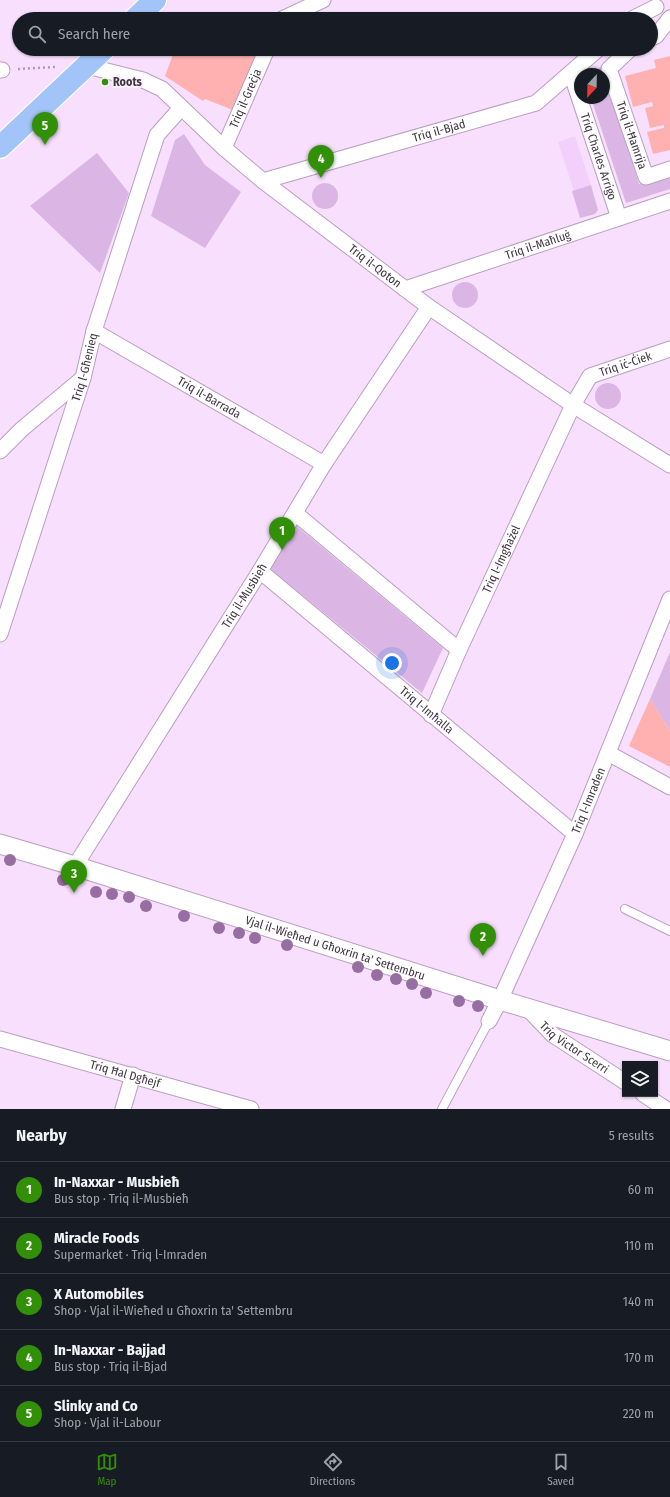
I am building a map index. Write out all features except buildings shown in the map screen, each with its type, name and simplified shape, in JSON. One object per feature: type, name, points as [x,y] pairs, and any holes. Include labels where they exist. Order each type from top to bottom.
[{"type":"main road","points":[[142,12],[155,0]]},
{"type":"main road","points":[[0,147],[97,56]]},
{"type":"street","points":[[297,12],[323,0]]},
{"type":"street","points":[[643,12],[655,4],[670,18],[658,33]]},
{"type":"street","name":"Triq il-Greċja","points":[[224,148],[264,56]]},
{"type":"street","name":"Triq il-Bjad","points":[[263,181],[536,103],[590,56]]},
{"type":"street","name":"Triq il-Ħamrija","points":[[623,56],[609,69],[646,177],[670,169]]},
{"type":"street","name":"Triq il-Qoton","points":[[87,66],[143,80],[162,89],[224,148],[263,181],[429,307],[573,405],[670,466]]},
{"type":"street","name":"Triq Charles Arrigo","points":[[572,73],[619,218]]},
{"type":"street","name":"Triq l-Għenieq","points":[[0,634],[83,378],[94,331],[157,135],[181,108]]},
{"type":"street","name":"Triq il-Maħluġ","points":[[405,289],[670,201]]},
{"type":"street","name":"Triq il-Musbieħ","points":[[75,866],[260,571],[324,464],[429,307]]},
{"type":"street","name":"Triq il-Barrada","points":[[94,331],[324,464]]},
{"type":"street","name":"Triq iċ-Ċiek","points":[[573,405],[590,376],[670,349]]},
{"type":"street","points":[[0,451],[22,429],[83,378]]},
{"type":"street","name":"Triq l-Imgħażel","points":[[431,715],[459,650],[573,405]]},
{"type":"street","points":[[295,513],[459,650]]},
{"type":"street","name":"Triq l-Imħalla","points":[[260,571],[575,834]]},
{"type":"street","name":"Triq l-Imraden","points":[[489,1021],[500,1000],[575,834],[670,599]]},
{"type":"street","points":[[608,753],[670,787]]},
{"type":"street","name":"Vjal il-Wieħed u Għoxrin ta' Settembru","points":[[0,844],[75,866],[500,1000],[670,1051]]},
{"type":"street","name":"Triq Victor Scerri","points":[[527,1008],[553,1035],[622,1080]]},
{"type":"street","name":"Triq Ħal Dgħejf","points":[[0,1039],[133,1076],[219,1105],[250,1109]]},
{"type":"street","points":[[123,1109],[133,1076]]},
{"type":"street","points":[[648,1097],[666,1109]]},
{"type":"lane","points":[[625,909],[670,931]]},
{"type":"lane","points":[[442,1109],[489,1021]]},
{"type":"path","points":[[1,70],[56,67]]},
{"type":"shaded area","points":[[610,92],[639,184],[670,175],[670,189],[626,203],[593,104],[610,104]]},
{"type":"shaded area","points":[[184,134],[205,165],[241,192],[205,248],[151,216],[175,140]]},
{"type":"shaded area","points":[[575,136],[591,185],[574,191],[558,142]]},
{"type":"shaded area","points":[[97,153],[129,193],[100,273],[30,206]]},
{"type":"shaded area","points":[[325,183],[334,187],[338,196],[334,205],[325,209],[316,205],[312,196],[316,187]]},
{"type":"shaded area","points":[[591,185],[598,210],[595,214],[580,218],[572,191]]},
{"type":"shaded area","points":[[465,282],[474,286],[478,295],[474,304],[465,308],[456,304],[452,295],[456,286]]},
{"type":"shaded area","points":[[608,383],[617,387],[621,396],[617,405],[608,409],[599,405],[595,396],[599,387]]},
{"type":"shaded area","points":[[294,524],[443,648],[422,693],[269,568]]},
{"type":"shaded area","points":[[670,652],[670,731],[650,699]]},
{"type":"place","name":"Roots","points":[[105,82]]},
{"type":"place","name":"Slinky and Co","points":[[45,145]]},
{"type":"place","name":"In-Naxxar - Bajjad","points":[[321,178]]},
{"type":"place","name":"In-Naxxar - Musbieħ","points":[[282,550]]},
{"type":"place","name":"X Automobiles","points":[[74,893]]},
{"type":"place","name":"Miracle Foods","points":[[483,956]]}]
